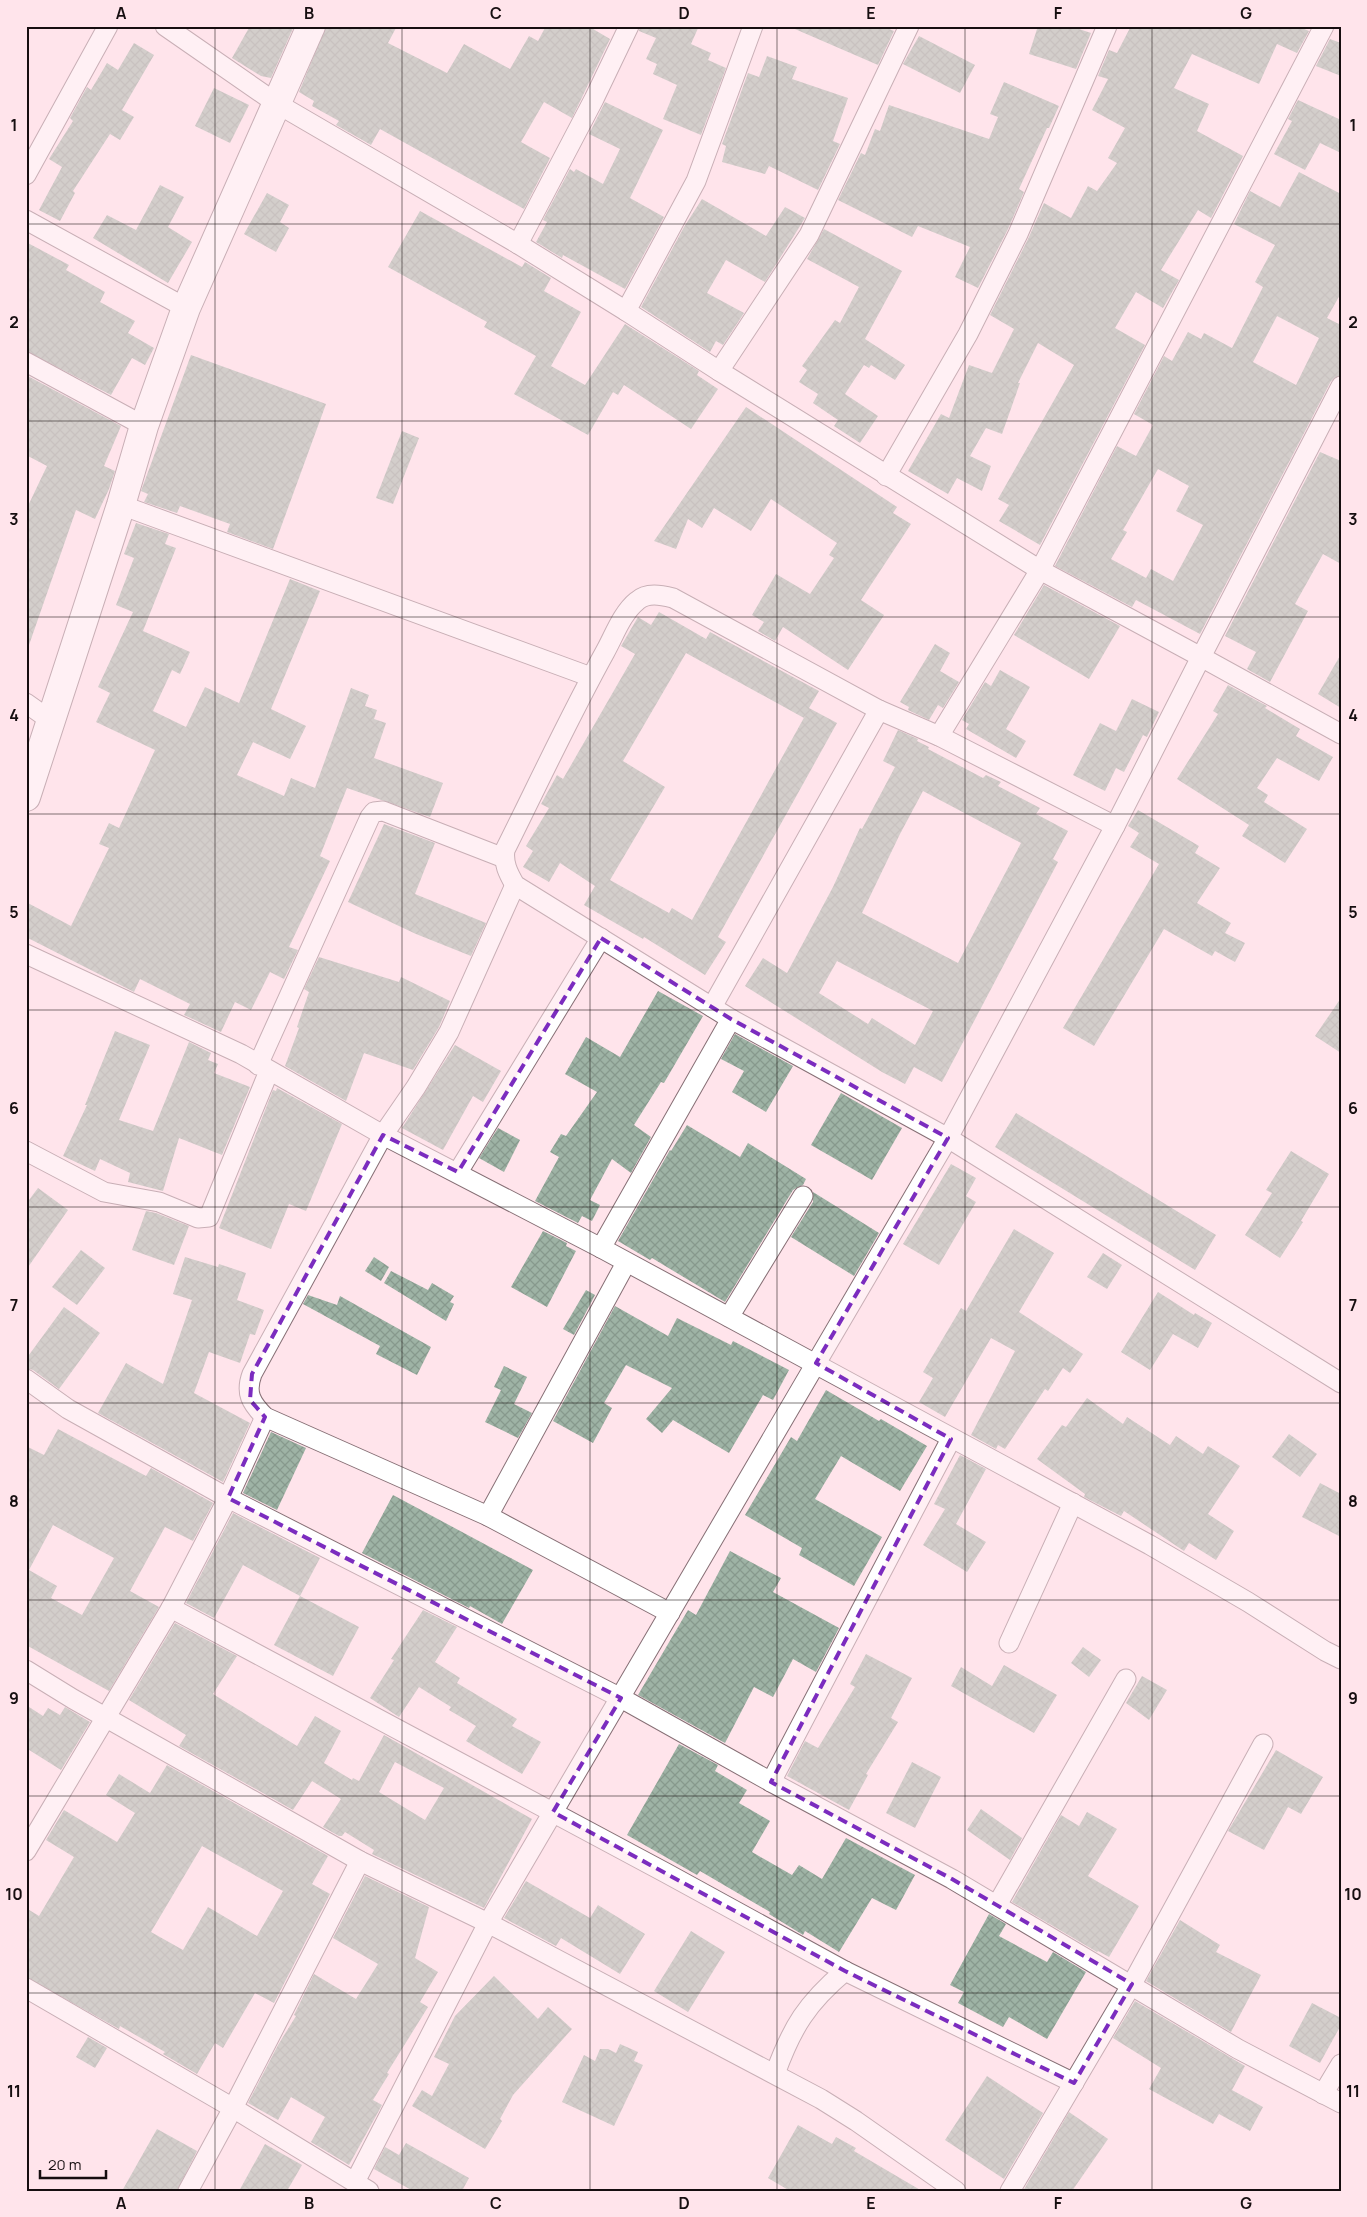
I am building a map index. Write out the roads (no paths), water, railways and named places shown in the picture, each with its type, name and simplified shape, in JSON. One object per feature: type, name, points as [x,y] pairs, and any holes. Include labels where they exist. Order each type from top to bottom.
[{"type":"highway","points":[[26,797],[121,505],[144,426],[186,308],[311,26]]},
{"type":"street","points":[[26,175],[108,26]]},
{"type":"street","points":[[164,26],[276,102],[518,244],[886,476],[1040,570],[1341,734]]},
{"type":"street","points":[[518,244],[594,99],[629,26]]},
{"type":"street","points":[[626,311],[696,180],[752,26]]},
{"type":"street","points":[[719,371],[809,236],[909,26]]},
{"type":"street","points":[[886,476],[968,334],[1018,234],[1107,26]]},
{"type":"street","points":[[939,736],[1040,570],[1324,26]]},
{"type":"street","points":[[26,220],[186,308]]},
{"type":"street","points":[[26,362],[144,426]]},
{"type":"street","points":[[26,1988],[233,2108],[362,2187],[488,1923],[948,1138],[1115,826],[1341,386]]},
{"type":"street","points":[[121,505],[591,677]]},
{"type":"street","points":[[1115,826],[939,736],[879,710],[673,598],[649,595],[638,600],[627,612],[591,677],[505,850],[504,858],[508,873],[515,885],[731,1019],[948,1138],[1341,1383]]},
{"type":"street","points":[[26,703],[50,720]]},
{"type":"street","points":[[712,1007],[879,710]]},
{"type":"street","points":[[26,1151],[104,1192],[159,1202],[198,1218],[209,1217],[263,1068],[370,817],[374,812],[383,811],[504,858]]},
{"type":"street","points":[[515,885],[449,1032],[416,1087],[383,1135],[252,1374],[248,1386],[250,1400],[265,1417],[488,1516],[670,1613]]},
{"type":"street","points":[[458,1172],[601,938]]},
{"type":"street","points":[[26,954],[241,1054],[383,1135],[458,1172],[601,1248],[816,1363],[951,1439],[1073,1503],[1248,1602],[1325,1651],[1341,1659]]},
{"type":"street","points":[[601,1248],[731,1019]]},
{"type":"street","points":[[729,1317],[803,1196]]},
{"type":"street","points":[[488,1516],[626,1263]]},
{"type":"street","points":[[26,1379],[68,1409],[228,1498],[621,1698],[997,1905],[1238,2049],[1341,2103]]},
{"type":"street","points":[[26,1851],[171,1608],[228,1498],[265,1417]]},
{"type":"street","points":[[771,1782],[951,1439]]},
{"type":"street","points":[[1009,1643],[1073,1503]]},
{"type":"street","points":[[171,1608],[553,1812],[845,1971],[1074,2082]]},
{"type":"street","points":[[26,1670],[106,1718],[360,1861],[488,1923],[775,2074],[856,2121],[956,2191]]},
{"type":"street","points":[[997,1905],[1126,1679]]},
{"type":"street","points":[[1010,2191],[1132,1984],[1263,1744]]},
{"type":"street","points":[[188,2191],[233,2108],[360,1861]]},
{"type":"street","points":[[775,2074],[785,2046],[803,2014],[822,1990],[845,1971]]},
{"type":"street","points":[[1322,2094],[1341,2064]]}]
